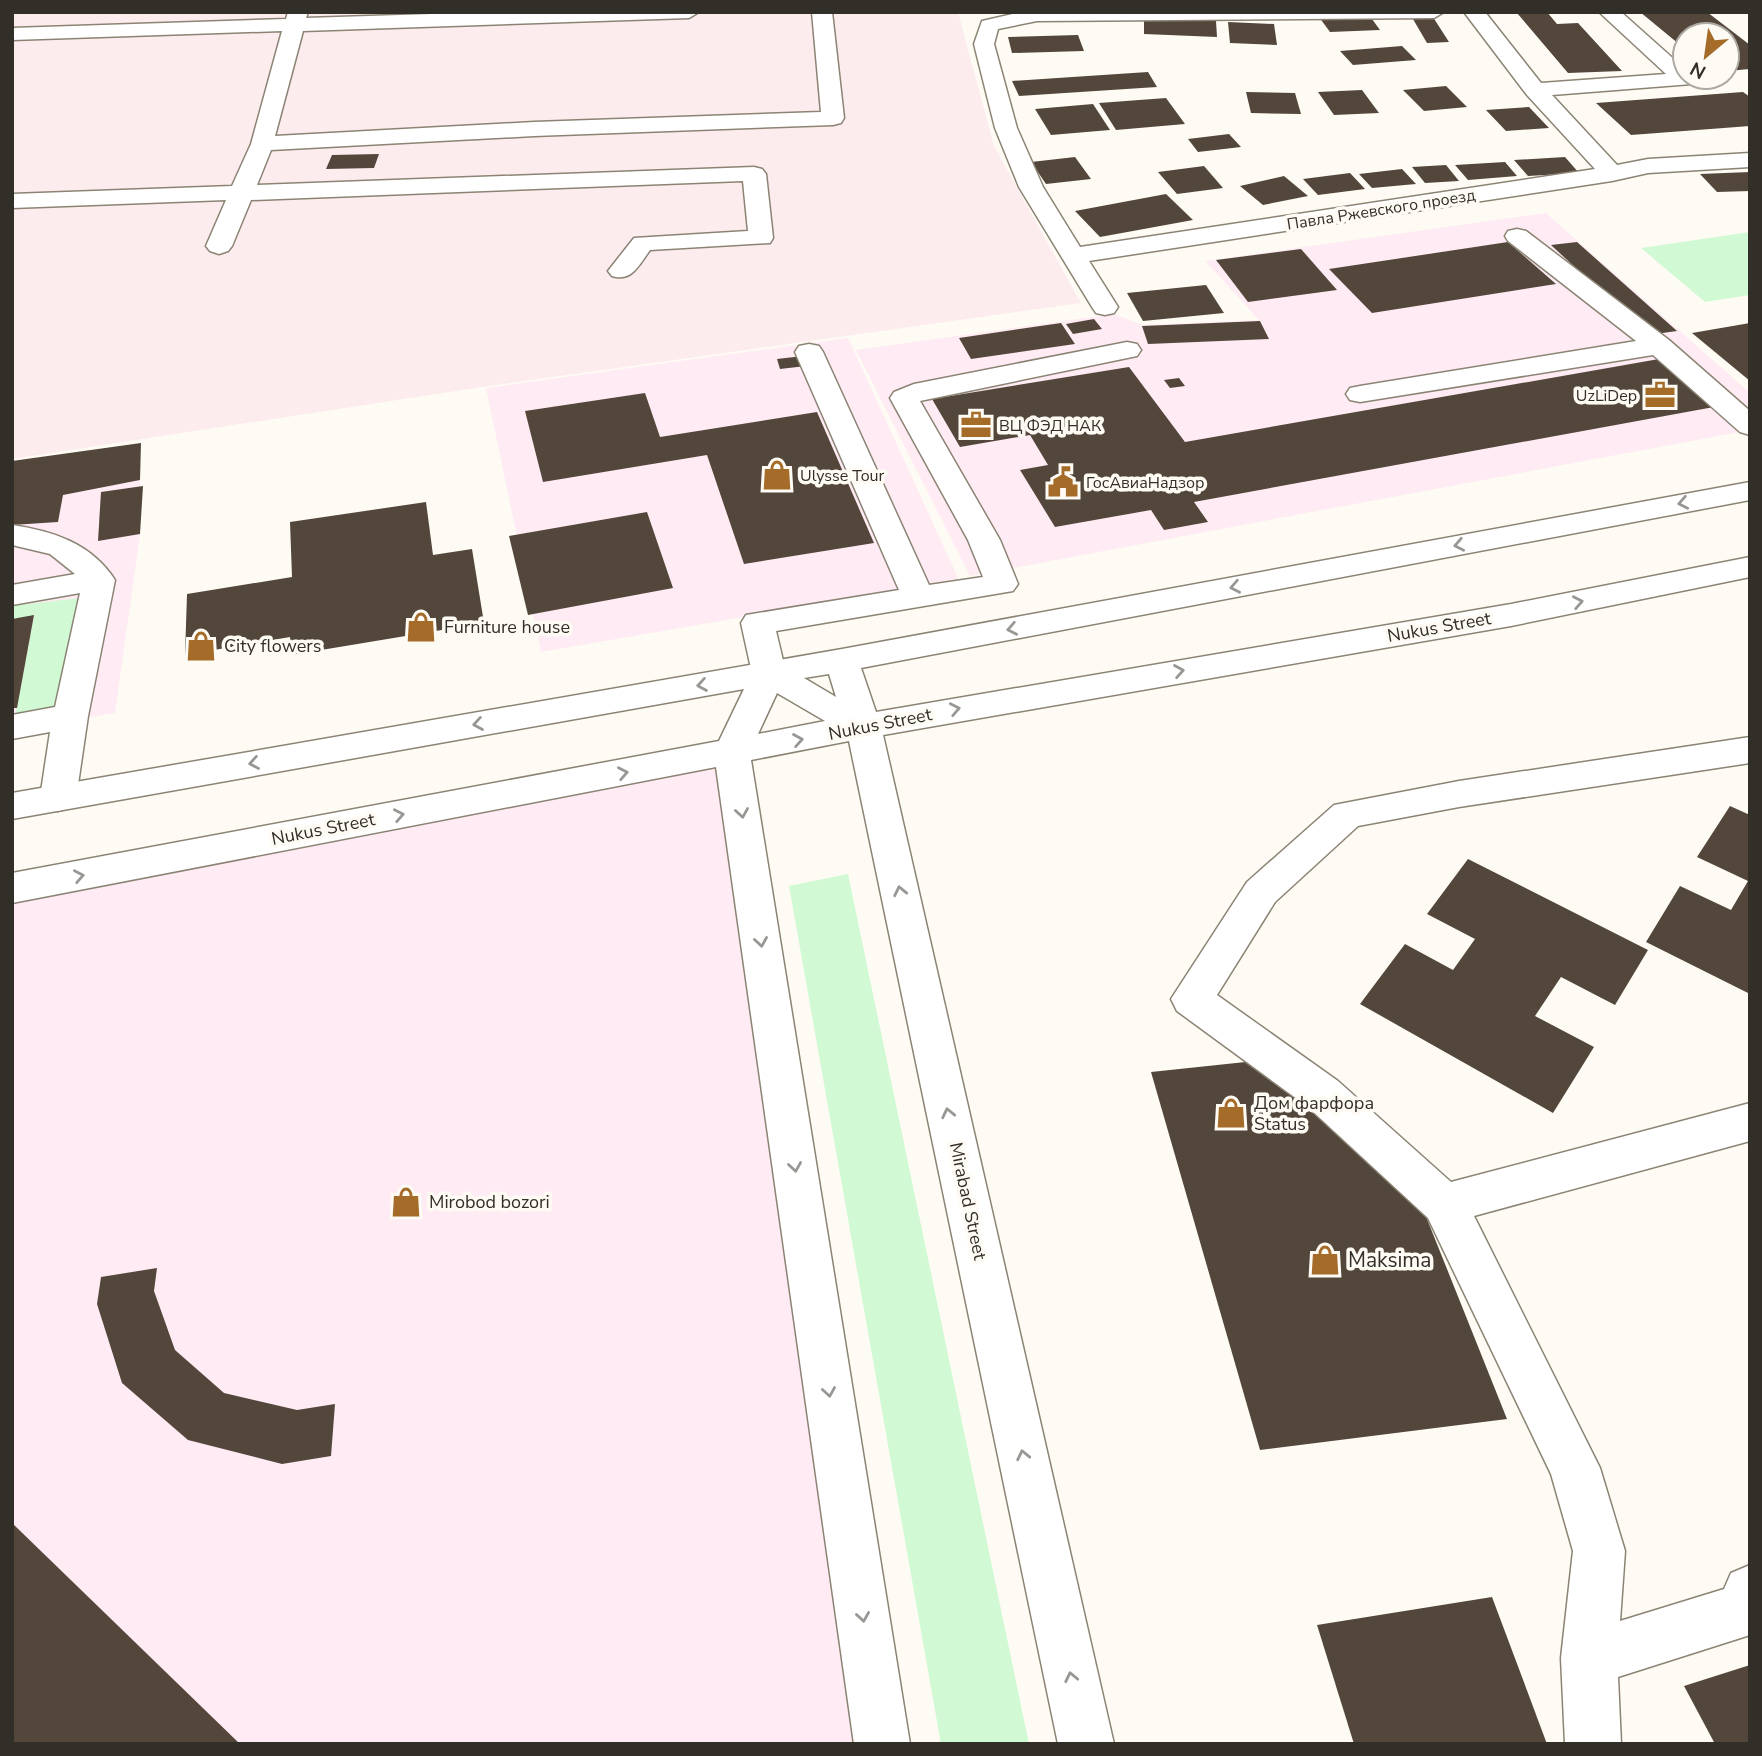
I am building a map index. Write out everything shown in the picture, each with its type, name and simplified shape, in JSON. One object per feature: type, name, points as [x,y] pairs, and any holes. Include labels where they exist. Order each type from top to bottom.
[{"type":"main road","points":[[12,34],[297,18],[689,12]]},
{"type":"main road","points":[[262,144],[534,129],[833,118],[822,12]]},
{"type":"main road","points":[[1105,307],[1031,187],[1006,128],[984,44],[989,24],[1037,16],[1434,12]]},
{"type":"main road","points":[[1474,12],[1535,90],[1612,174]]},
{"type":"main road","points":[[1535,90],[1684,79],[1609,12]]},
{"type":"main road","points":[[219,246],[262,144],[297,18]]},
{"type":"main road","name":"Павла Ржевского проезд","points":[[1073,256],[1612,174],[1648,166],[1750,160]]},
{"type":"main road","points":[[12,202],[754,174],[761,238],[643,243],[621,271]]},
{"type":"main road","points":[[1517,236],[1659,346],[1750,426]]},
{"type":"main road","points":[[1360,394],[1659,346]]},
{"type":"main road","points":[[882,1744],[732,752],[769,673],[758,623],[1002,584],[984,540],[904,398],[914,392],[1127,350]]},
{"type":"main road","points":[[808,352],[918,596]]},
{"type":"main road","points":[[12,806],[842,660],[1750,491]]},
{"type":"main road","points":[[12,535],[47,540],[76,556],[99,580]]},
{"type":"main road","name":"Nukus Street","points":[[12,888],[989,703],[1511,615],[1750,567]]},
{"type":"main road","points":[[12,595],[99,580]]},
{"type":"main road","points":[[58,798],[70,716],[99,580]]},
{"type":"main road","name":"Mirabad Street","points":[[842,660],[864,728],[1086,1744]]},
{"type":"main road","points":[[769,673],[864,728]]},
{"type":"main road","points":[[12,727],[70,716]]},
{"type":"main road","points":[[1593,1744],[1589,1658],[1599,1551],[1576,1468],[1444,1204],[1323,1094],[1192,999],[1261,892],[1347,815],[1459,794],[1750,750]]},
{"type":"main road","points":[[1444,1204],[1750,1122]]},
{"type":"main road","points":[[1589,1658],[1748,1604]]},
{"type":"shaded area","points":[[12,12],[958,12],[994,146],[1081,303],[482,387],[12,459]]},
{"type":"shaded area","points":[[1546,213],[1750,393],[1750,430],[970,576],[856,350],[1114,314],[1142,325],[1259,320],[1205,261]]},
{"type":"shaded area","points":[[848,338],[959,580],[541,652],[486,388]]},
{"type":"shaded area","points":[[12,461],[140,480],[140,534],[115,713],[12,730]]},
{"type":"shaded area","name":"Mirobod bozori","points":[[732,752],[882,1744],[12,1744],[12,888]]},
{"type":"green space","points":[[1750,232],[1750,295],[1705,302],[1641,248]]},
{"type":"green space","points":[[79,598],[54,723],[13,728],[34,616],[12,619],[12,606]]},
{"type":"green space","points":[[848,874],[1029,1744],[941,1744],[789,886]]},
{"type":"building","points":[[1547,12],[1557,24],[1578,23],[1622,71],[1568,73],[1517,13]]},
{"type":"building","points":[[1640,12],[1707,12],[1719,21],[1671,21],[1671,37]]},
{"type":"building","points":[[1410,14],[1431,14],[1449,42],[1427,43]]},
{"type":"building","points":[[1369,15],[1380,30],[1330,32],[1319,17]]},
{"type":"building","points":[[1144,18],[1216,21],[1217,37],[1144,34]]},
{"type":"building","points":[[1228,22],[1274,24],[1277,45],[1230,43]]},
{"type":"building","points":[[1078,35],[1084,51],[1012,53],[1008,37]]},
{"type":"building","points":[[1741,38],[1750,45],[1750,69],[1741,70]]},
{"type":"building","points":[[1402,46],[1416,60],[1353,65],[1340,51]]},
{"type":"building","points":[[1148,72],[1157,87],[1019,96],[1012,81]]},
{"type":"building","points":[[1446,86],[1467,107],[1424,111],[1403,90]]},
{"type":"building","points":[[1362,90],[1379,113],[1334,115],[1318,92]]},
{"type":"building","points":[[1246,92],[1295,93],[1301,114],[1251,113]]},
{"type":"building","points":[[1743,92],[1750,97],[1750,126],[1631,135],[1596,103]]},
{"type":"building","points":[[1166,98],[1185,124],[1116,130],[1099,103]]},
{"type":"building","points":[[1093,104],[1110,130],[1051,135],[1035,109]]},
{"type":"building","points":[[1529,107],[1549,128],[1506,131],[1486,110]]},
{"type":"building","points":[[1229,134],[1241,147],[1198,152],[1188,139]]},
{"type":"building","points":[[379,154],[374,168],[326,169],[332,155]]},
{"type":"building","points":[[1075,157],[1091,179],[1046,184],[1031,162]]},
{"type":"building","points":[[1565,157],[1579,173],[1528,176],[1514,160]]},
{"type":"building","points":[[1505,162],[1517,176],[1468,180],[1455,165]]},
{"type":"building","points":[[1446,165],[1459,181],[1425,183],[1412,167]]},
{"type":"building","points":[[1204,166],[1223,188],[1177,194],[1158,172]]},
{"type":"building","points":[[1402,169],[1416,184],[1372,188],[1359,174]]},
{"type":"building","points":[[1750,172],[1750,191],[1717,192],[1700,174]]},
{"type":"building","points":[[1350,173],[1365,189],[1318,195],[1303,179]]},
{"type":"building","points":[[1284,176],[1308,196],[1263,205],[1240,186]]},
{"type":"building","points":[[1166,194],[1193,220],[1100,237],[1075,211]]},
{"type":"building","points":[[1508,242],[1556,284],[1372,313],[1329,269]]},
{"type":"building","points":[[1577,242],[1677,331],[1648,335],[1551,245]]},
{"type":"building","points":[[1301,249],[1337,290],[1248,302],[1216,260]]},
{"type":"building","points":[[1206,285],[1224,313],[1143,321],[1127,293]]},
{"type":"building","points":[[1094,319],[1102,329],[1073,334],[1066,324]]},
{"type":"building","points":[[1260,321],[1269,339],[1148,344],[1142,326]]},
{"type":"building","points":[[1061,323],[1075,344],[971,359],[959,338]]},
{"type":"building","points":[[1750,323],[1750,381],[1692,333]]},
{"type":"building","points":[[803,356],[806,366],[780,369],[777,359]]},
{"type":"building","points":[[1659,359],[1714,407],[1194,502],[1208,522],[1164,530],[1151,510],[1055,527],[1020,470],[1048,465],[1030,435],[960,447],[932,399],[1129,367],[1185,442]]},
{"type":"building","points":[[1179,378],[1185,386],[1170,388],[1164,380]]},
{"type":"building","points":[[645,393],[660,437],[817,412],[874,543],[744,564],[707,455],[543,482],[525,411]]},
{"type":"building","points":[[141,443],[140,480],[63,495],[58,522],[12,525],[12,461]]},
{"type":"building","points":[[143,486],[140,534],[98,541],[101,492]]},
{"type":"building","points":[[426,502],[433,555],[472,549],[484,623],[291,655],[290,637],[185,655],[187,594],[292,577],[290,522]]},
{"type":"building","points":[[647,512],[673,588],[528,615],[509,536]]},
{"type":"building","points":[[34,615],[17,708],[12,708],[12,619]]},
{"type":"building","points":[[1730,806],[1750,815],[1750,994],[1646,942],[1680,886],[1731,910],[1748,881],[1697,857]]},
{"type":"building","points":[[1468,859],[1648,950],[1615,1005],[1561,977],[1535,1016],[1594,1047],[1553,1113],[1360,1004],[1405,944],[1453,970],[1475,939],[1427,914]]},
{"type":"building","name":"Maksima","points":[[1255,1061],[1395,1139],[1507,1419],[1260,1450],[1151,1072]]},
{"type":"building","points":[[157,1268],[154,1291],[175,1350],[224,1393],[297,1410],[335,1404],[331,1456],[282,1464],[188,1440],[122,1383],[97,1304],[101,1277]]},
{"type":"building","points":[[12,1523],[240,1744],[12,1744]]},
{"type":"building","points":[[1492,1597],[1547,1744],[1354,1744],[1317,1625]]},
{"type":"building","points":[[1750,1665],[1750,1744],[1715,1744],[1684,1686]]},
{"type":"place","name":"UzLiDep","points":[[1660,395]]},
{"type":"place","name":"ВЦ ФЭД НАК","points":[[976,425]]},
{"type":"place","name":"Ulysse Tour","points":[[777,475]]},
{"type":"place","name":"ГосАвиаНадзор","points":[[1063,482]]},
{"type":"place","name":"Furniture house","points":[[421,627]]},
{"type":"place","name":"City flowers","points":[[201,646]]},
{"type":"place","name":"Дом фарфора Status","points":[[1231,1113]]},
{"type":"place","name":"Mirobod bozori","points":[[406,1202]]},
{"type":"place","name":"Maksima","points":[[1325,1260]]}]
